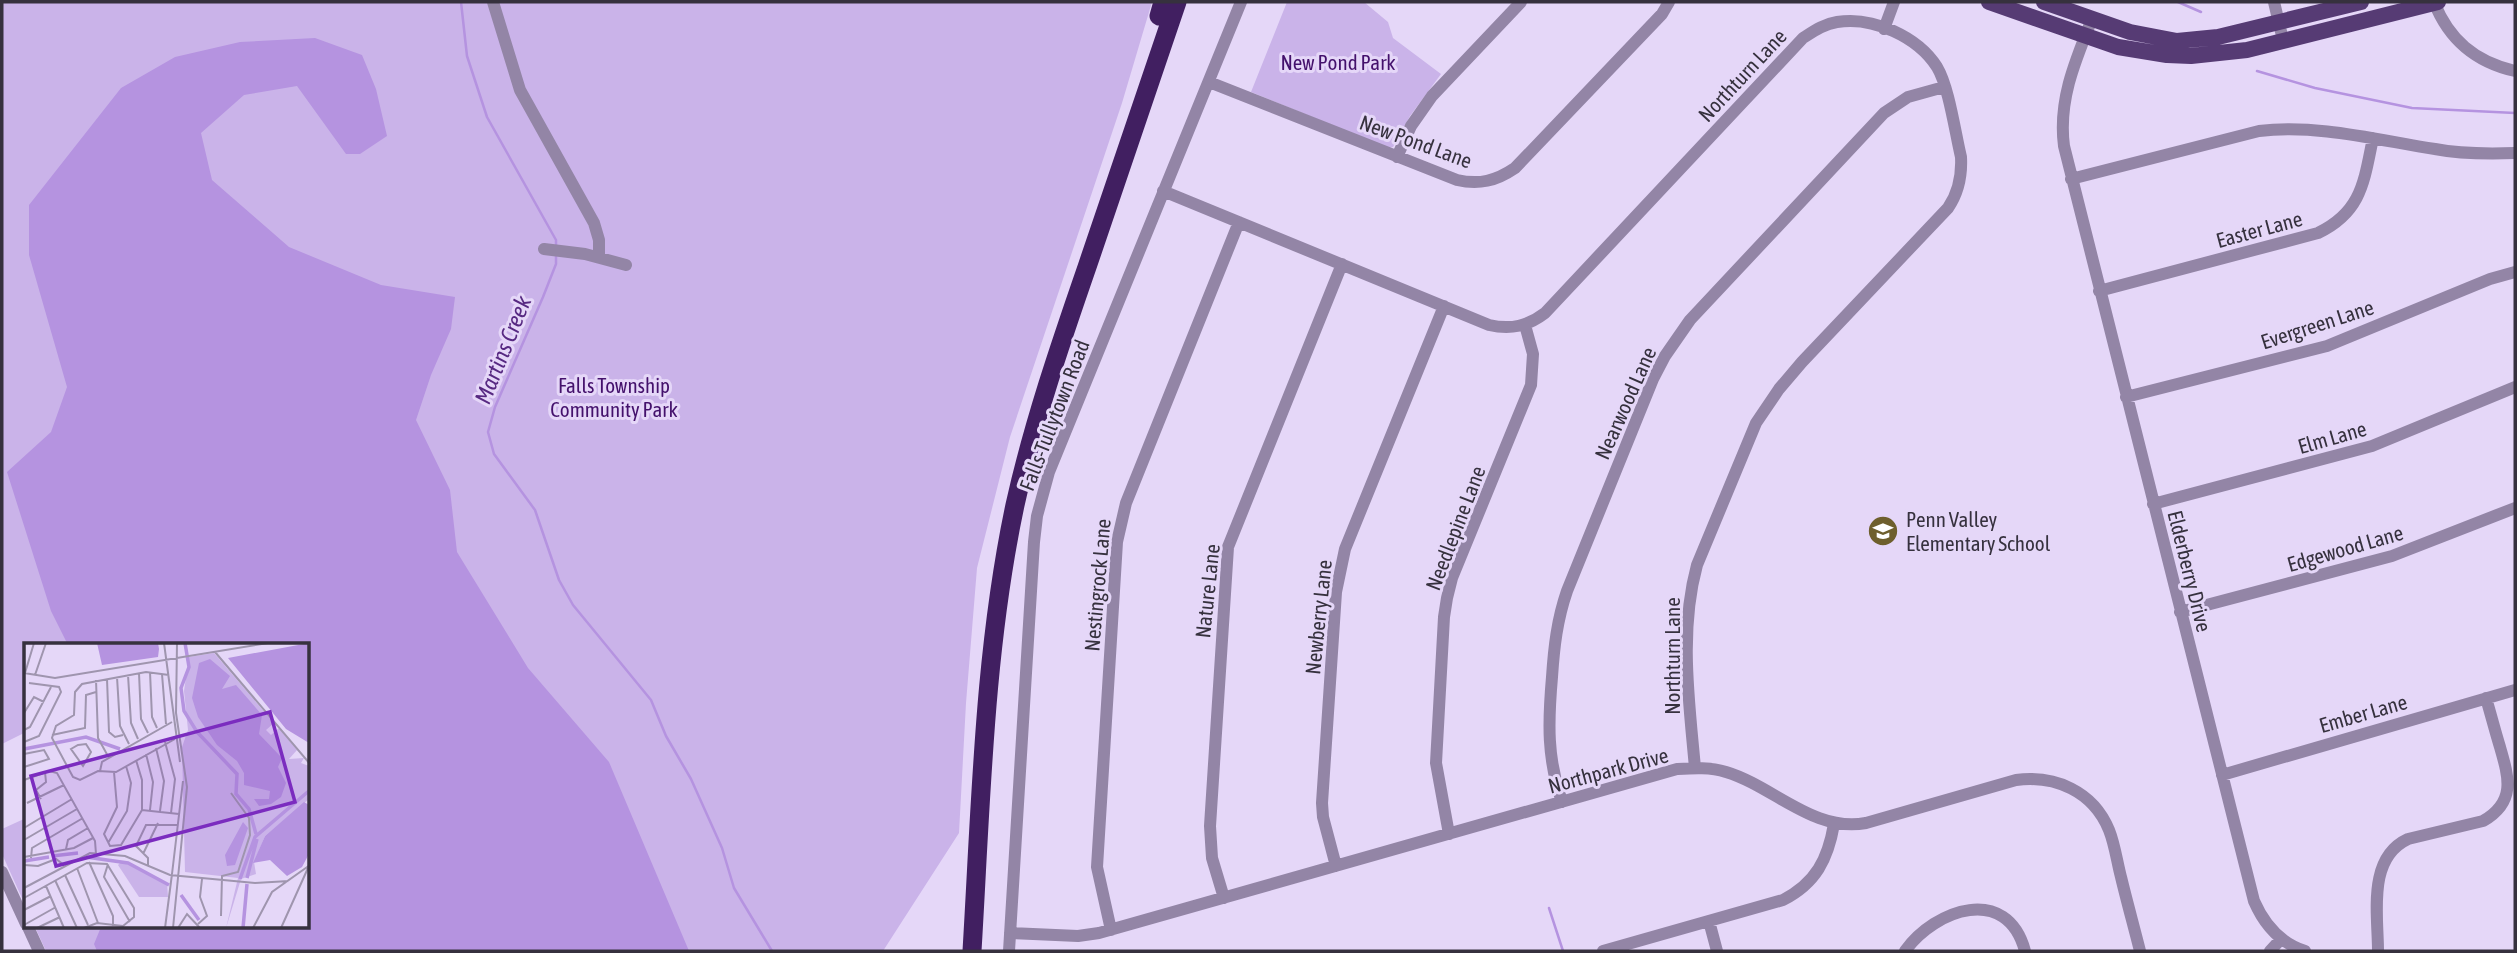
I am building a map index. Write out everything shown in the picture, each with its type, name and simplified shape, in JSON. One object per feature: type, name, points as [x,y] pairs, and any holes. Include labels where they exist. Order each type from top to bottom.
[{"type":"highway","points":[[972,951],[989,678],[999,597],[1016,504],[1049,380],[1177,2]]},
{"type":"highway","points":[[959,951],[979,653],[1003,502],[1040,365],[1162,7]]},
{"type":"main road","points":[[1989,2],[2085,36],[2142,52],[2191,57],[2223,54],[2435,2]]},
{"type":"main road","points":[[2044,2],[2145,37],[2177,41],[2210,39],[2361,2]]},
{"type":"street","points":[[493,2],[520,90],[594,223],[600,257]]},
{"type":"street","name":"Falls-Tullytown Road","points":[[1009,951],[1037,516],[1049,472],[1241,2]]},
{"type":"street","points":[[1397,157],[1411,126],[1432,96],[1521,2]]},
{"type":"street","name":"New Pond Lane","points":[[1209,82],[1457,180],[1483,183],[1504,176],[1515,168],[1662,14],[1669,2]]},
{"type":"street","points":[[1884,29],[1894,2]]},
{"type":"street","points":[[2274,2],[2283,40]]},
{"type":"street","points":[[2435,2],[2446,28],[2461,46],[2489,63],[2515,71]]},
{"type":"street","name":"Elderberry Drive","points":[[2092,19],[2064,96],[2064,146],[2071,179],[2254,901],[2264,921],[2281,939],[2305,951]]},
{"type":"street","name":"Northturn Lane","points":[[1525,324],[1545,313],[1803,38],[1836,22],[1858,22],[1906,37],[1923,51],[1937,68],[1961,156],[1961,179],[1953,201],[1802,362],[1767,405],[1756,424],[1697,565],[1687,620],[1695,768]]},
{"type":"street","name":"Nearwood Lane","points":[[1562,802],[1552,766],[1548,730],[1557,622],[1567,591],[1665,355],[1690,320],[1884,113],[1908,97],[1944,87]]},
{"type":"street","points":[[2071,179],[2259,131],[2311,129],[2459,153],[2515,153]]},
{"type":"street","name":"Easter Lane","points":[[2099,291],[2318,233],[2330,227],[2350,210],[2357,199],[2364,183],[2373,138]]},
{"type":"street","points":[[1163,191],[1493,326],[1507,328],[1525,324]]},
{"type":"street","name":"Nestingrock Lane","points":[[1111,930],[1097,867],[1116,542],[1126,503],[1239,222]]},
{"type":"street","points":[[544,249],[600,257],[626,265]]},
{"type":"street","name":"Nature Lane","points":[[1224,898],[1212,858],[1210,826],[1228,547],[1342,264]]},
{"type":"street","name":"Evergreen Lane","points":[[2126,397],[2327,346],[2490,279],[2515,272]]},
{"type":"street","name":"Newberry Lane","points":[[1336,866],[1322,803],[1339,570],[1350,536],[1444,306]]},
{"type":"street","name":"Needlepine Lane","points":[[1449,834],[1436,763],[1444,617],[1452,578],[1531,386],[1533,354],[1525,324]]},
{"type":"street","name":"Elm Lane","points":[[2153,504],[2372,446],[2515,387]]},
{"type":"street","name":"Edgewood Lane","points":[[2180,612],[2392,556],[2515,508]]},
{"type":"street","name":"Ember Lane","points":[[2222,775],[2515,690]]},
{"type":"street","points":[[2378,951],[2379,880],[2382,863],[2387,855],[2408,839],[2483,821],[2504,801],[2509,782],[2486,698]]},
{"type":"street","name":"Northpark Drive","points":[[1010,933],[1088,936],[1677,769],[1695,768],[1735,775],[1834,824],[1866,823],[2016,780],[2041,778],[2065,785],[2087,798],[2108,829],[2140,951]]},
{"type":"street","points":[[1603,951],[1783,900],[1805,886],[1822,866],[1828,853],[1834,824]]},
{"type":"street","points":[[2,872],[24,919]]},
{"type":"street","points":[[1905,951],[1915,936],[1936,921],[1958,912],[1981,909],[1999,914],[2007,920],[2019,934],[2025,951]]},
{"type":"street","points":[[1709,921],[1717,951]]},
{"type":"street","points":[[28,928],[39,951]]},
{"type":"street","points":[[2270,951],[2281,939]]},
{"type":"green space","name":"Falls Township Community Park","points":[[2,2],[1152,2],[1122,103],[1010,437],[977,568],[959,833],[883,951],[46,951],[35,928],[310,928],[310,643],[24,643],[24,733],[2,744]]},
{"type":"green space","name":"New Pond Park","points":[[1287,2],[1364,2],[1388,22],[1393,38],[1441,74],[1410,116],[1393,147],[1388,148],[1251,92]]},
{"type":"green space","points":[[24,819],[24,903],[2,854],[2,829]]},
{"type":"shaded area","points":[[315,38],[362,55],[376,89],[387,136],[360,154],[346,154],[297,86],[244,95],[201,133],[212,180],[289,247],[381,285],[455,297],[451,329],[431,375],[416,420],[450,490],[457,552],[528,668],[609,762],[689,951],[97,951],[94,944],[101,928],[310,928],[310,643],[67,643],[51,611],[7,472],[51,432],[67,387],[29,255],[29,205],[121,88],[175,57],[240,42]]},
{"type":"waterway","name":"Martins Creek","points":[[461,2],[467,56],[487,117],[556,240],[556,245]]},
{"type":"waterway","points":[[2178,2],[2201,12]]},
{"type":"waterway","points":[[2257,71],[2315,88],[2412,108],[2515,113]]},
{"type":"waterway","name":"Martins Creek","points":[[556,256],[556,264],[543,297],[495,407],[488,432],[494,454],[535,510],[559,580],[573,605],[651,700],[722,848],[734,888],[772,951]]},
{"type":"waterway","points":[[1549,908],[1563,951]]},
{"type":"place","name":"Penn Valley Elementary School","points":[[1883,531]]}]
